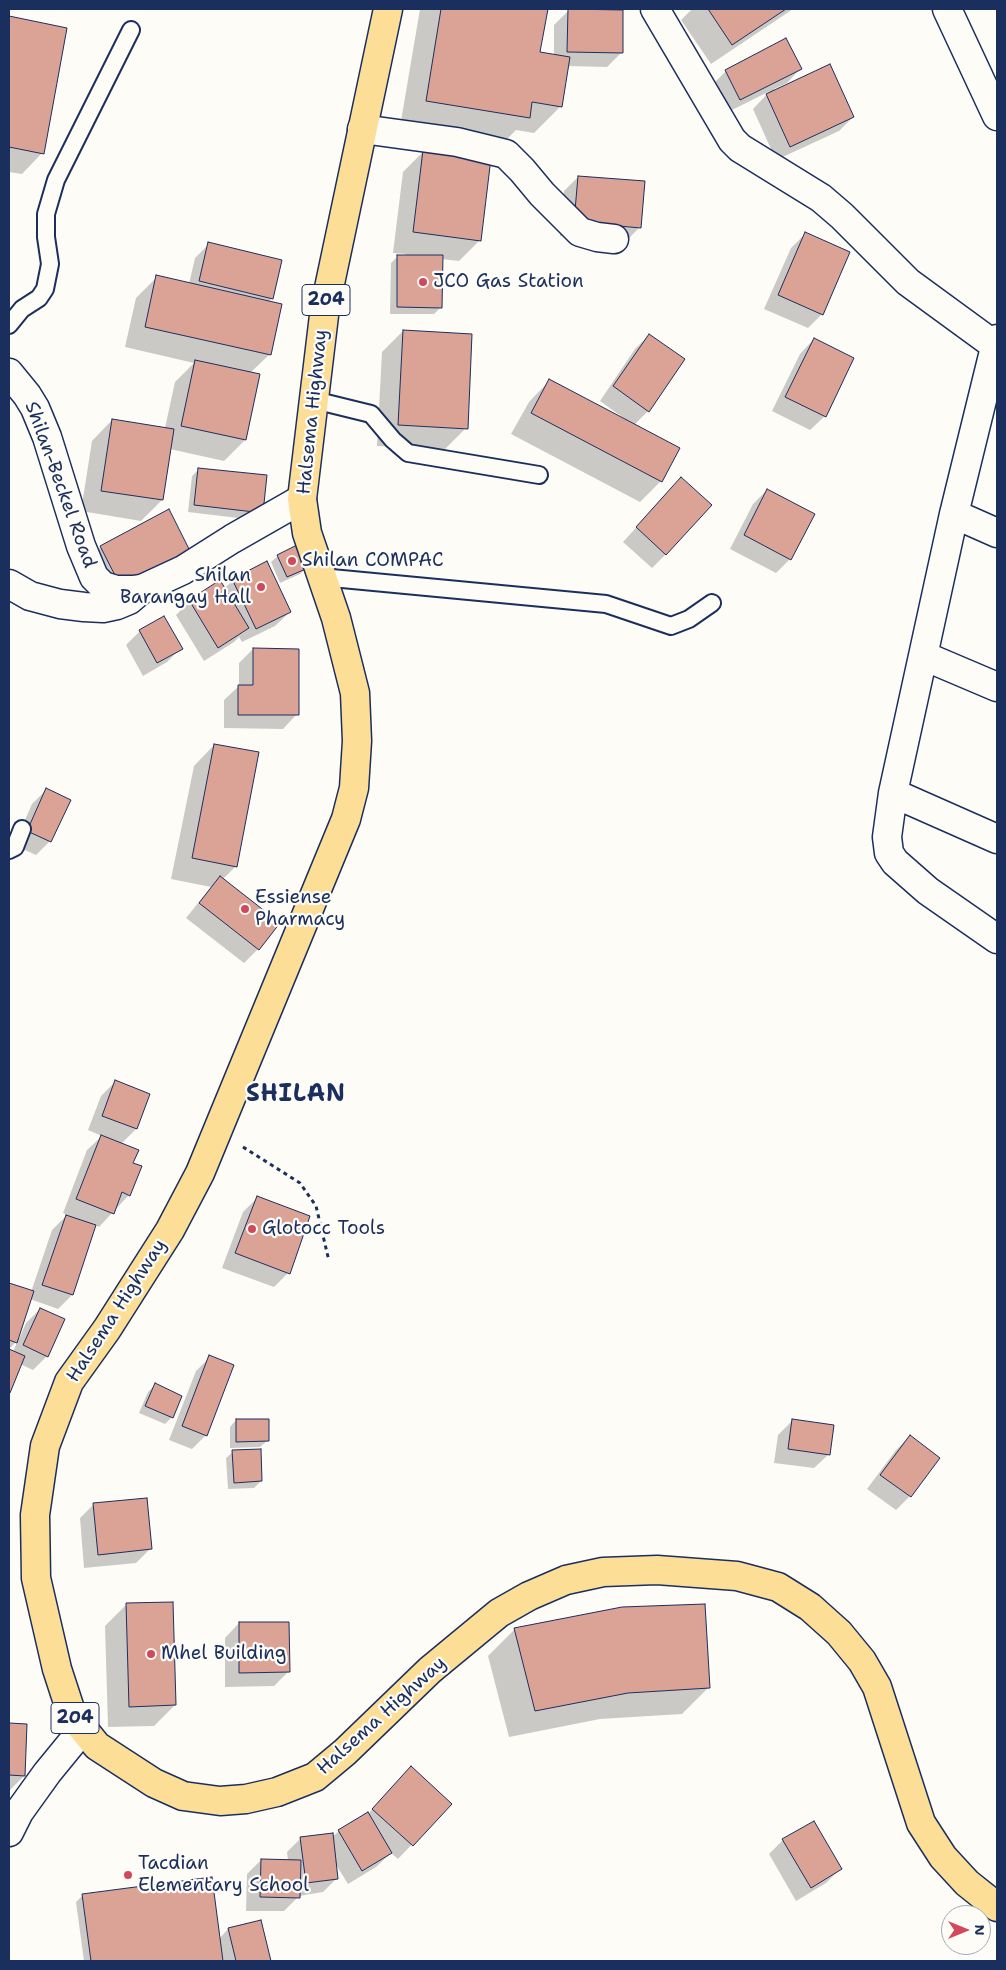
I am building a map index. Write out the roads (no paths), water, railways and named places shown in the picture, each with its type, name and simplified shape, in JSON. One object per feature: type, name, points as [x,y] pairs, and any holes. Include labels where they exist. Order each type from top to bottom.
[{"type":"highway","name":"Halsema Highway","points":[[388,9],[325,307],[302,499],[307,533],[336,618],[355,693],[357,741],[354,788],[346,819],[200,1173],[170,1230],[107,1329],[69,1382],[45,1446],[35,1515],[36,1578],[57,1669],[72,1715],[97,1746],[154,1783],[183,1796],[220,1801],[246,1799],[277,1792],[315,1777],[345,1752],[430,1670],[499,1613],[529,1596],[566,1580],[603,1572],[657,1570],[737,1576],[778,1587],[810,1607],[839,1634],[862,1660],[877,1687],[921,1823],[944,1858],[967,1883],[997,1907]]},
{"type":"street","points":[[655,9],[732,140],[740,148],[820,198],[842,216],[908,282],[997,344],[954,514],[893,793],[887,837],[889,853],[894,862],[928,891],[997,939]]},
{"type":"street","points":[[947,9],[997,116]]},
{"type":"street","points":[[362,129],[457,142],[506,154],[580,232],[597,237],[614,238]]},
{"type":"street","name":"Shilan-Beckel Road","points":[[9,373],[35,408],[47,437],[81,546],[94,577],[103,586],[116,590],[142,588],[183,570],[232,539],[302,499]]},
{"type":"street","points":[[954,514],[997,533]]},
{"type":"street","points":[[9,584],[30,596],[60,604],[103,608],[129,600],[142,588]]},
{"type":"street","points":[[924,656],[997,687]]},
{"type":"street","points":[[893,793],[997,839]]},
{"type":"street","points":[[9,1832],[19,1812],[47,1773],[84,1729]]},
{"type":"lane","points":[[9,325],[22,309],[38,298],[45,289],[50,264],[46,237],[46,214],[56,180],[131,30]]},
{"type":"lane","points":[[314,400],[371,414],[393,440],[408,453],[540,475]]},
{"type":"lane","points":[[321,577],[606,604],[671,626],[690,619],[712,603]]},
{"type":"lane","points":[[9,850],[15,847],[22,829]]},
{"type":"place","name":"JCO Gas Station","points":[[423,282]]},
{"type":"place","name":"Shilan COMPAC","points":[[292,561]]},
{"type":"place","name":"Shilan Barangay Hall","points":[[261,587]]},
{"type":"place","name":"Essiense Pharmacy","points":[[245,909]]},
{"type":"place","name":"Glotocc Tools","points":[[252,1229]]},
{"type":"place","name":"Mhel Building","points":[[151,1654]]},
{"type":"place","name":"Tacdian Elementary School","points":[[128,1875]]},
{"type":"district","name":"SHILAN","points":[[296,1095]]}]
